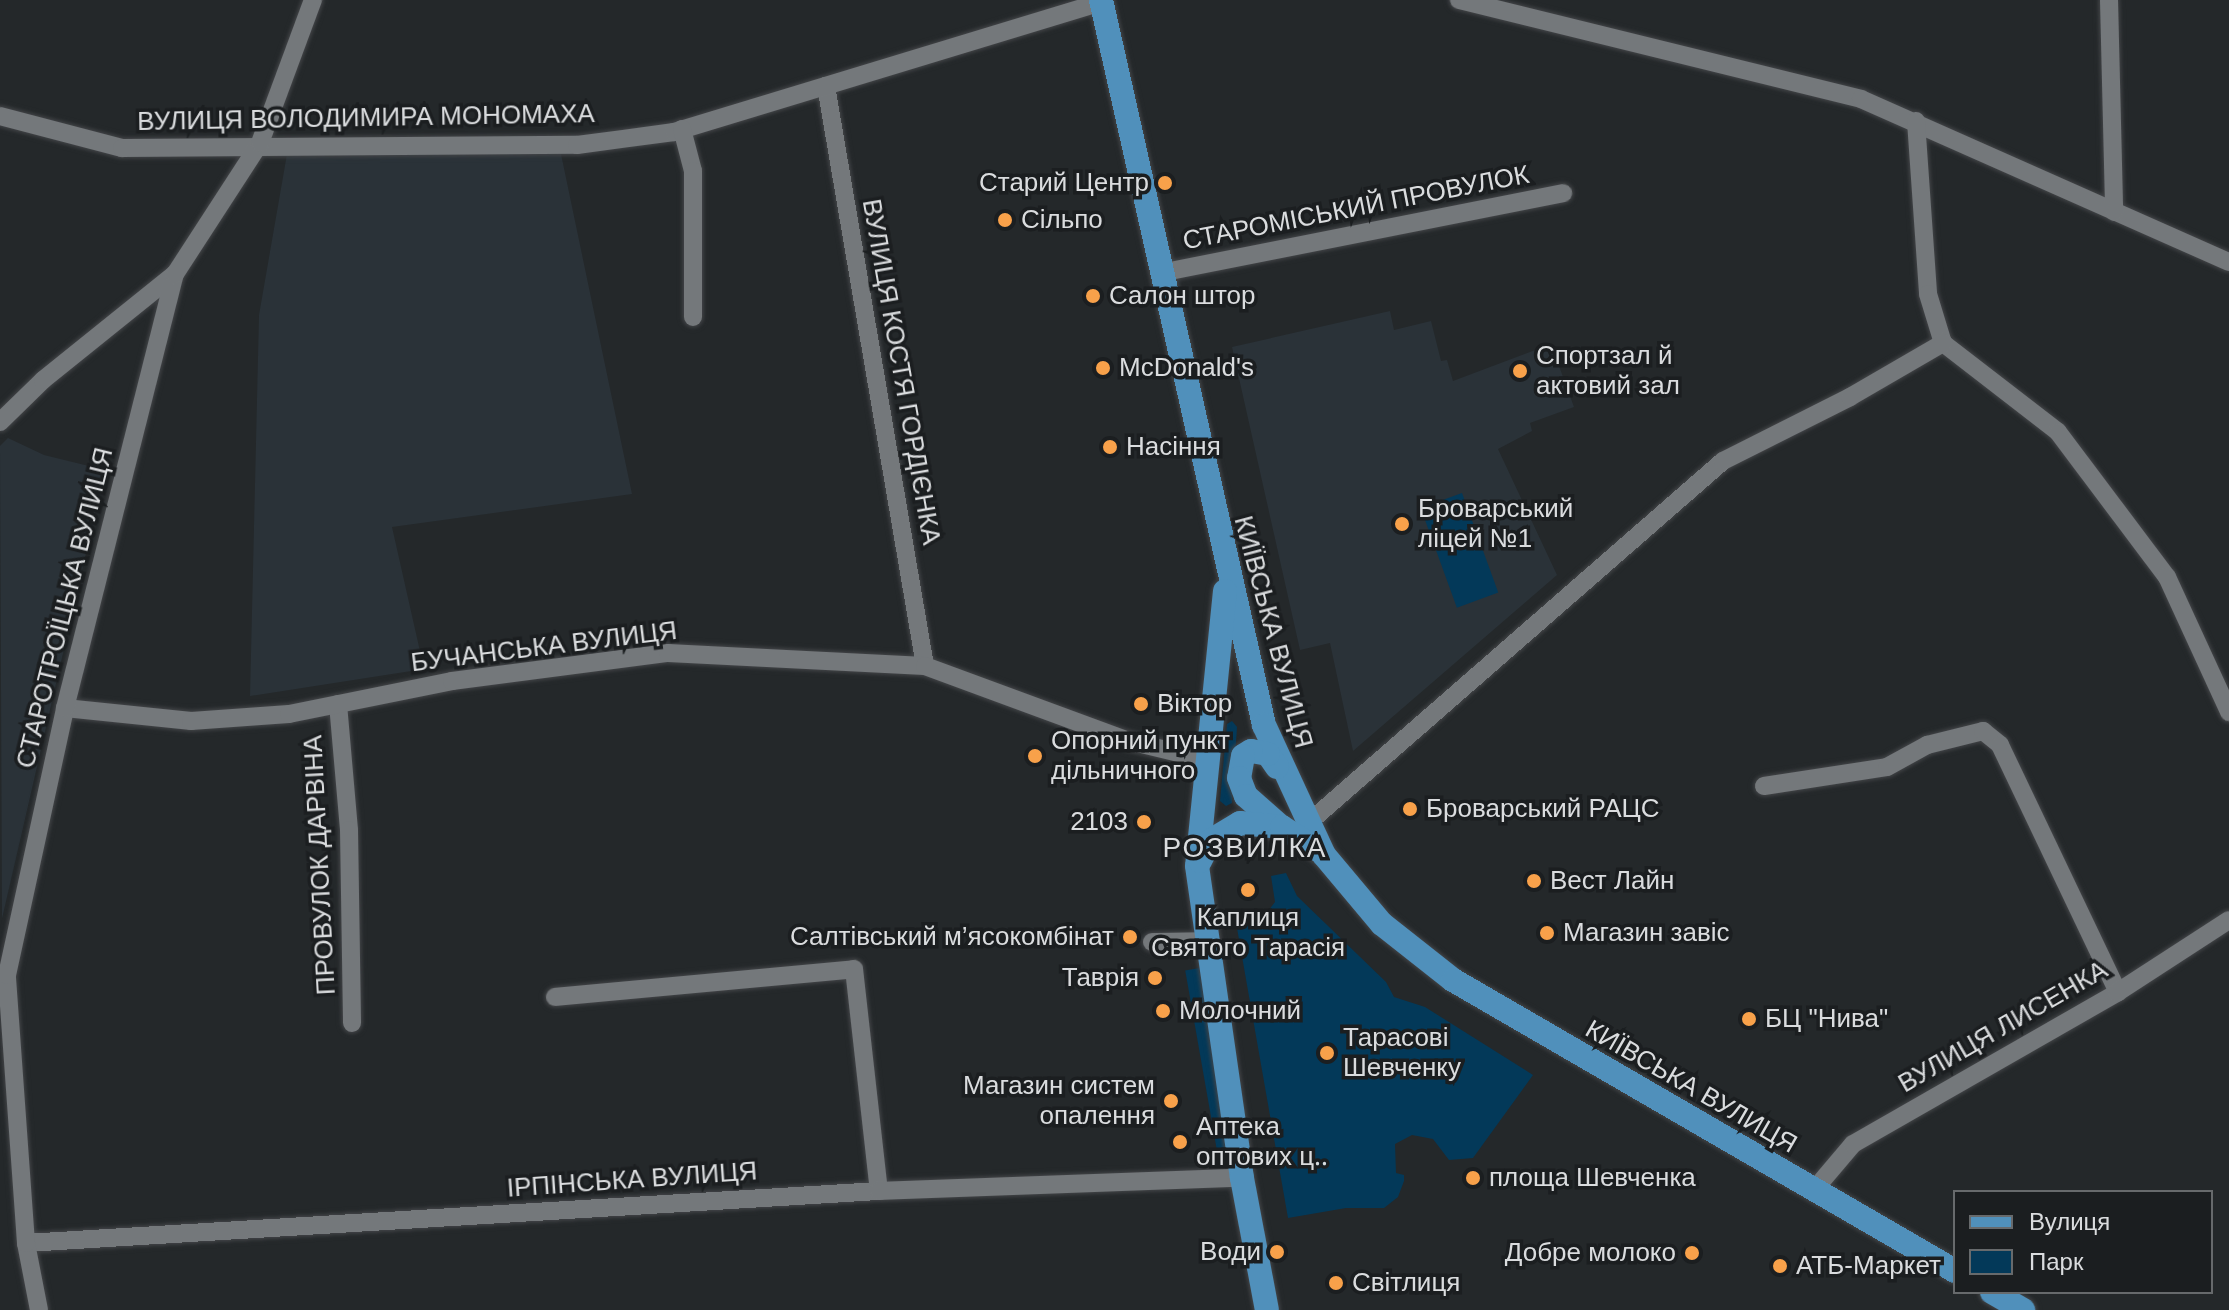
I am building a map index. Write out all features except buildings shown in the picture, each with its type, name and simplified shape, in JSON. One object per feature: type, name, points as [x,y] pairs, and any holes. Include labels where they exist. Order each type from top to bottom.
[{"type":"main road","name":"КИЇВСЬКА ВУЛИЦЯ","points":[[1101,1],[1227,573],[1264,725],[1282,774],[1324,855],[1382,924],[1453,980],[1953,1270]]},
{"type":"main road","points":[[1227,573],[1197,866],[1242,1178],[1267,1310]]},
{"type":"main road","points":[[1282,774],[1268,754],[1251,751],[1243,756],[1239,778],[1246,796],[1282,827],[1324,855]]},
{"type":"main road","points":[[1197,866],[1210,841],[1229,826],[1254,822],[1282,827]]},
{"type":"main road","points":[[1995,1294],[2023,1310]]},
{"type":"street","name":"СТАРОТРОЇЦЬКА ВУЛИЦЯ","points":[[39,1310],[26,1243],[7,975],[65,708],[175,274],[260,143],[313,0]]},
{"type":"street","points":[[1459,0],[1861,99],[2229,262]]},
{"type":"street","points":[[2109,0],[2114,212]]},
{"type":"street","name":"ВУЛИЦЯ ВОЛОДИМИРА МОНОМАХА","points":[[0,116],[122,148],[260,143],[577,145],[682,129],[1101,1]]},
{"type":"street","name":"ВУЛИЦЯ КОСТЯ ГОРДІЄНКА","points":[[826,86],[925,666]]},
{"type":"street","points":[[1916,121],[1928,294],[1943,343],[2058,432],[2167,577],[2229,712]]},
{"type":"street","points":[[682,129],[693,171],[693,317]]},
{"type":"street","name":"СТАРОМІСЬКИЙ ПРОВУЛОК","points":[[1160,273],[1563,193]]},
{"type":"street","points":[[0,422],[43,380],[175,274]]},
{"type":"street","points":[[1307,824],[1723,461],[1850,397],[1943,343]]},
{"type":"street","name":"БУЧАНСЬКА ВУЛИЦЯ","points":[[65,708],[191,721],[289,714],[452,681],[668,653],[925,666],[1129,741],[1208,760]]},
{"type":"street","name":"ПРОВУЛОК ДАРВІНА","points":[[338,704],[349,830],[352,1023]]},
{"type":"street","points":[[1764,786],[1887,767],[1927,745],[1983,731],[2000,745],[2118,992]]},
{"type":"street","name":"ВУЛИЦЯ ЛИСЕНКА","points":[[1814,1190],[1853,1144],[2118,992],[2229,920]]},
{"type":"street","points":[[1152,942],[1207,941]]},
{"type":"street","points":[[555,997],[854,969],[879,1191]]},
{"type":"street","name":"ІРПІНСЬКА ВУЛИЦЯ","points":[[26,1243],[879,1191],[1242,1178]]},
{"type":"shaded area","points":[[287,154],[561,154],[632,494],[392,527],[424,669],[250,696],[259,315]]},
{"type":"shaded area","name":"Броварський ліцей №1","points":[[1390,311],[1394,330],[1431,321],[1441,361],[1447,360],[1453,381],[1551,344],[1574,407],[1530,423],[1532,431],[1498,449],[1557,575],[1353,751],[1330,643],[1300,650],[1232,347]]},
{"type":"shaded area","points":[[8,438],[44,455],[105,470],[2,919],[0,446]]},
{"type":"green space","points":[[1462,493],[1498,593],[1457,608],[1421,508]]},
{"type":"green space","points":[[1232,721],[1237,727],[1232,803],[1226,806],[1220,801],[1227,724]]},
{"type":"green space","points":[[1286,873],[1297,896],[1386,982],[1394,997],[1425,1007],[1533,1075],[1473,1158],[1449,1160],[1433,1139],[1412,1135],[1395,1144],[1396,1173],[1404,1175],[1404,1181],[1398,1197],[1384,1208],[1346,1208],[1288,1218],[1234,911],[1265,915],[1275,902],[1271,876]]},
{"type":"green space","points":[[1199,968],[1233,1163],[1220,1165],[1185,970]]},
{"type":"place","name":"Старий Центр","points":[[1165,183]]},
{"type":"place","name":"Сільпо","points":[[1005,220]]},
{"type":"place","name":"Салон штор","points":[[1093,296]]},
{"type":"place","name":"McDonald's","points":[[1103,368]]},
{"type":"place","name":"Спортзал й актовий зал","points":[[1520,371]]},
{"type":"place","name":"Насіння","points":[[1110,447]]},
{"type":"place","name":"Броварський ліцей №1","points":[[1402,524]]},
{"type":"place","name":"Віктор","points":[[1141,704]]},
{"type":"place","name":"Опорний пункт дільничного","points":[[1035,756]]},
{"type":"place","name":"Броварський РАЦС","points":[[1410,809]]},
{"type":"place","name":"2103","points":[[1144,822]]},
{"type":"place","name":"Вест Лайн","points":[[1534,881]]},
{"type":"place","name":"Каплиця Святого Тарасія","points":[[1248,890]]},
{"type":"place","name":"Магазин завіс","points":[[1547,933]]},
{"type":"place","name":"Салтівський м’ясокомбінат","points":[[1130,937]]},
{"type":"place","name":"Таврія","points":[[1155,978]]},
{"type":"place","name":"Молочний","points":[[1163,1011]]},
{"type":"place","name":"БЦ \"Нива\"","points":[[1749,1019]]},
{"type":"place","name":"Тарасові Шевченку","points":[[1327,1053]]},
{"type":"place","name":"Магазин систем опалення","points":[[1171,1101]]},
{"type":"place","name":"Аптека оптових ц‥","points":[[1180,1142]]},
{"type":"place","name":"площа Шевченка","points":[[1473,1178]]},
{"type":"place","name":"Води","points":[[1277,1252]]},
{"type":"place","name":"Добре молоко","points":[[1692,1253]]},
{"type":"place","name":"АТБ-Маркет","points":[[1780,1266]]},
{"type":"place","name":"Світлиця","points":[[1336,1283]]},
{"type":"district","name":"РОЗВИЛКА","points":[[1245,848]]}]
